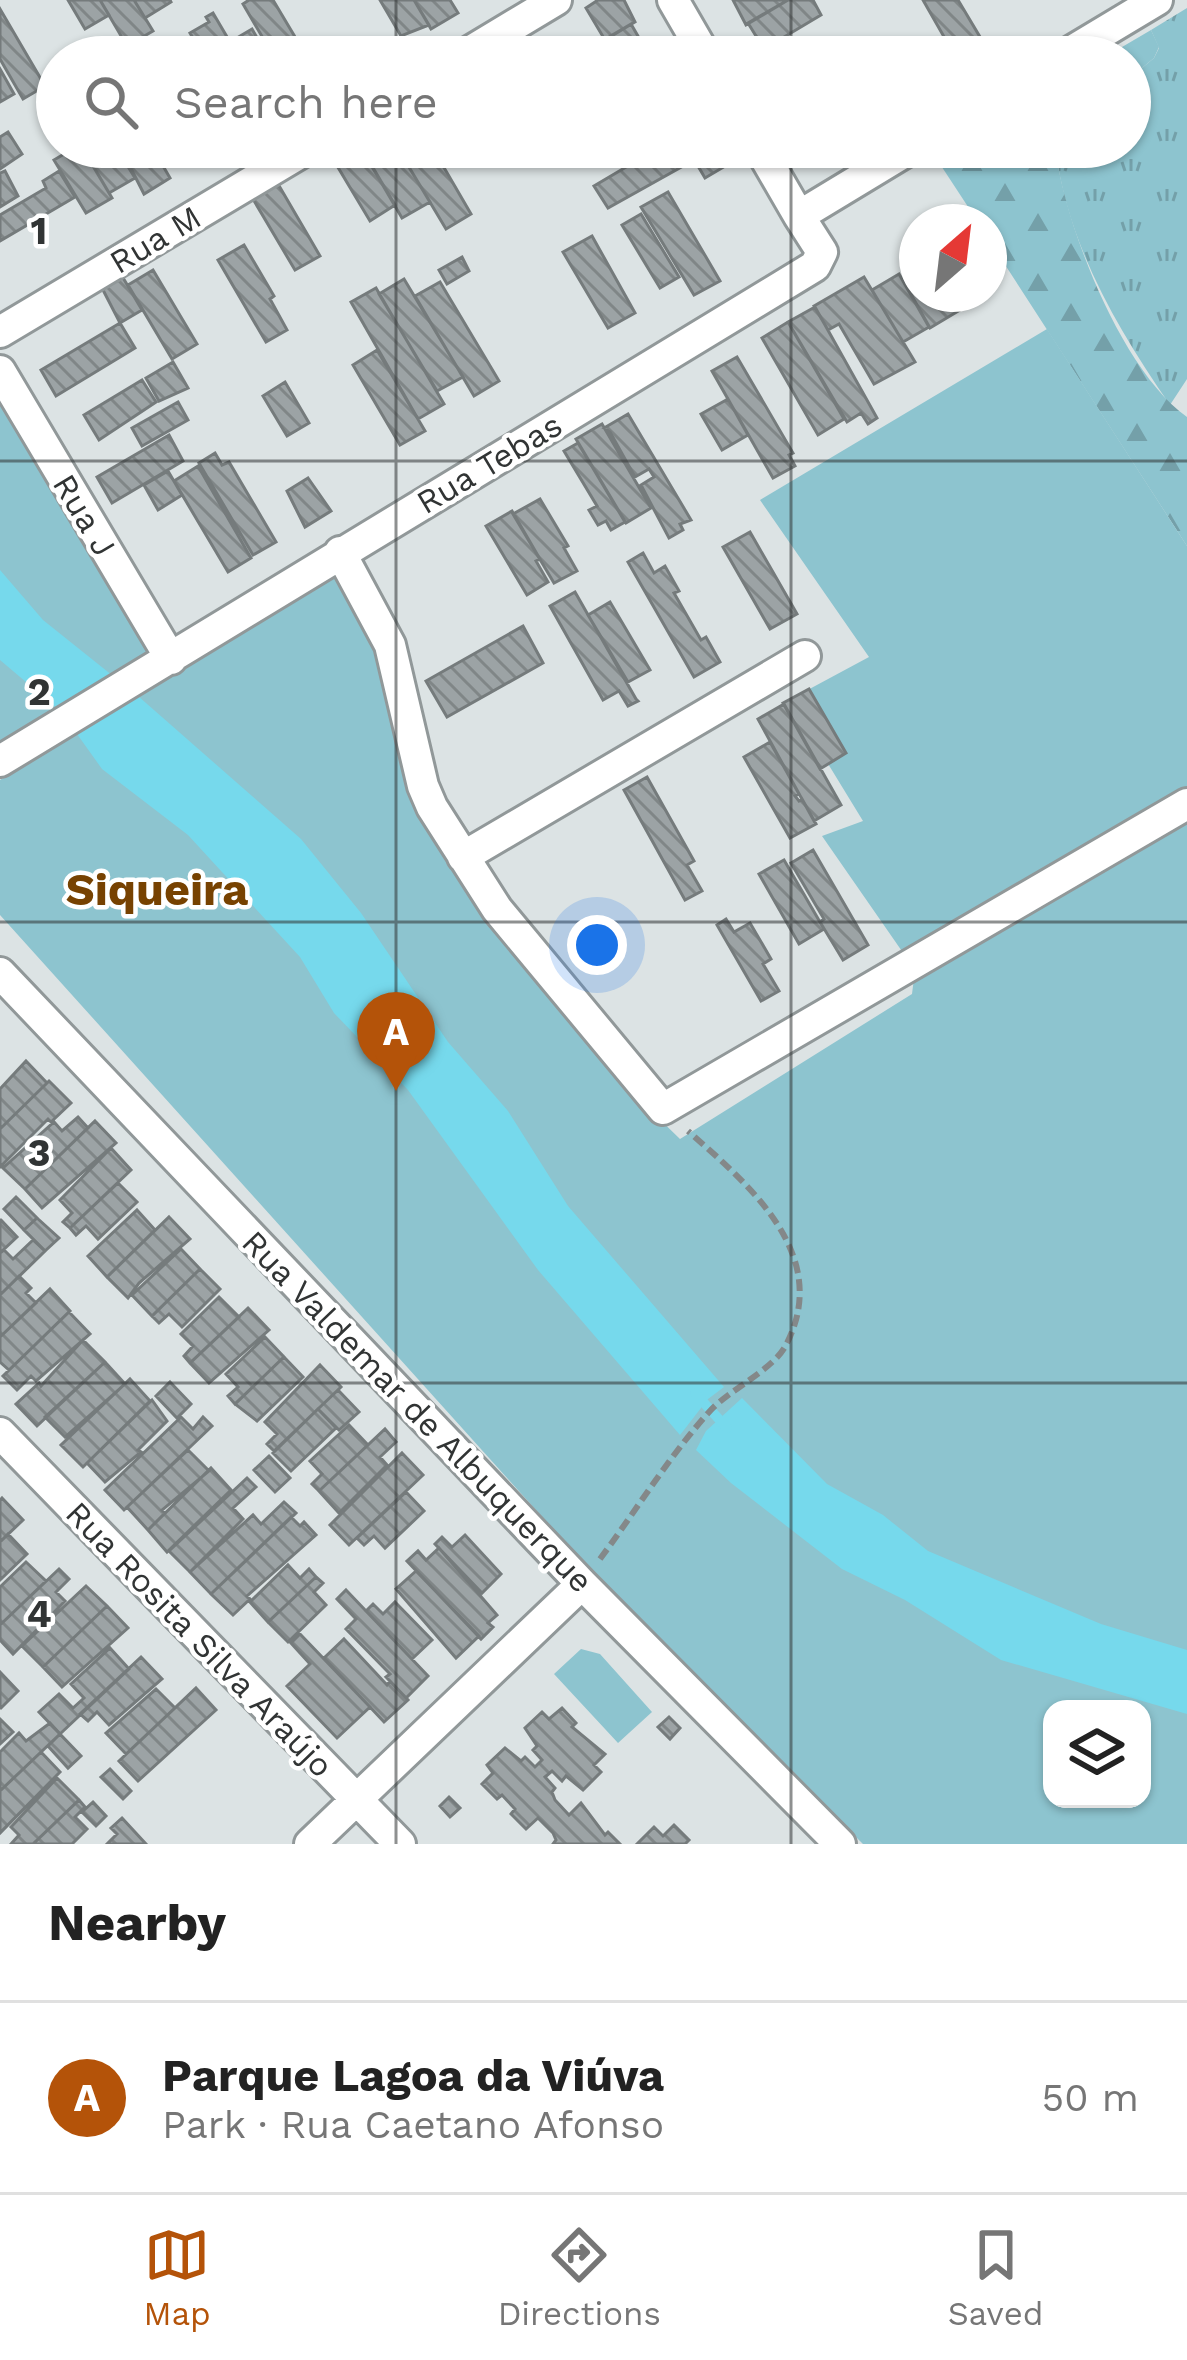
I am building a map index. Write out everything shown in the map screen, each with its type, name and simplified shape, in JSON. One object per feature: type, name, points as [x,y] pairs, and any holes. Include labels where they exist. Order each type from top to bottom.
[{"type":"street","points":[[496,36],[556,0]]},
{"type":"street","points":[[673,0],[694,36]]},
{"type":"street","points":[[1097,36],[1156,0]]},
{"type":"street","name":"Rua M","points":[[0,332],[275,168]]},
{"type":"street","name":"Rua Tebas","points":[[0,761],[815,266],[820,244],[771,168]]},
{"type":"street","points":[[800,216],[879,168]]},
{"type":"street","name":"Rua J","points":[[0,371],[171,659]]},
{"type":"street","points":[[340,552],[390,645],[423,786],[463,857],[497,909],[663,1109],[1187,804]]},
{"type":"street","points":[[463,857],[805,656]]},
{"type":"street","name":"Rua Valdemar de Albuquerque","points":[[0,973],[582,1584],[840,1844]]},
{"type":"street","name":"Rua Rosita Silva Araújo","points":[[0,1433],[400,1844]]},
{"type":"street","points":[[310,1844],[582,1584]]},
{"type":"path","points":[[582,1584],[710,1410],[785,1349],[803,1291],[788,1241],[752,1188],[663,1109]]},
{"type":"green space","points":[[1187,8],[1187,379],[1170,405],[1097,283],[1071,217],[1058,168],[1151,168],[1151,60],[1159,48],[1151,30]]},
{"type":"green space","points":[[1151,30],[1159,47],[1151,60],[1151,36],[1141,36]]},
{"type":"green space","points":[[943,168],[1059,168],[1084,255],[1119,332],[1163,395],[1187,417],[1187,546],[1007,268],[1007,204],[966,204]]},
{"type":"green space","points":[[1047,329],[1187,546],[1187,1844],[863,1844],[616,1599],[0,915],[0,780],[337,573],[379,638],[417,782],[645,1105],[680,1139],[912,994],[915,970],[822,836],[863,821],[789,700],[869,657],[760,500]]},
{"type":"green space","points":[[0,400],[153,658],[0,747]]},
{"type":"green space","points":[[581,1649],[600,1654],[652,1712],[618,1743],[554,1674]]},
{"type":"shaded area","points":[[0,570],[43,620],[113,676],[59,710],[0,660]]},
{"type":"shaded area","points":[[138,696],[301,839],[361,913],[448,1042],[508,1111],[568,1206],[724,1387],[708,1399],[680,1435],[538,1270],[408,1090],[334,1013],[300,957],[188,835],[102,769],[77,734]]},
{"type":"shaded area","points":[[742,1398],[827,1484],[883,1515],[928,1551],[1101,1624],[1187,1650],[1187,1714],[1001,1660],[905,1600],[842,1569],[696,1450],[706,1431]]},
{"type":"building","points":[[68,0],[100,0],[109,15],[85,29]]},
{"type":"building","points":[[100,0],[134,0],[153,31],[121,36]]},
{"type":"building","points":[[134,0],[170,0],[171,2],[145,18]]},
{"type":"building","points":[[273,0],[294,36],[262,36],[243,4]]},
{"type":"building","points":[[380,0],[414,0],[429,25],[401,36]]},
{"type":"building","points":[[414,0],[450,0],[458,13],[431,29]]},
{"type":"building","points":[[598,0],[624,0],[635,22],[603,36],[586,8]]},
{"type":"building","points":[[733,0],[788,0],[746,25]]},
{"type":"building","points":[[788,0],[813,0],[821,15],[786,36],[756,36],[748,23]]},
{"type":"building","points":[[923,0],[958,0],[979,36],[944,36]]},
{"type":"building","points":[[0,9],[36,71],[36,91],[23,99],[0,59]]},
{"type":"building","points":[[213,13],[226,36],[192,36],[209,22],[206,17]]},
{"type":"building","points":[[631,24],[638,36],[611,36]]},
{"type":"building","points":[[0,69],[14,94],[0,102]]},
{"type":"building","points":[[8,132],[22,154],[0,169],[0,137]]},
{"type":"building","points":[[59,168],[94,168],[112,198],[86,213]]},
{"type":"building","points":[[94,168],[129,168],[135,178],[109,193]]},
{"type":"building","points":[[131,168],[164,168],[170,178],[144,194]]},
{"type":"building","points":[[338,168],[373,168],[395,205],[370,221]]},
{"type":"building","points":[[373,168],[409,168],[430,202],[402,218]]},
{"type":"building","points":[[410,168],[444,168],[471,214],[446,229]]},
{"type":"building","points":[[624,168],[680,168],[608,208],[594,186]]},
{"type":"building","points":[[699,168],[722,168],[705,178]]},
{"type":"building","points":[[5,171],[18,196],[0,207],[0,173]]},
{"type":"building","points":[[59,171],[75,197],[0,241],[0,215],[46,188],[43,181]]},
{"type":"building","points":[[278,184],[320,256],[295,270],[253,199]]},
{"type":"building","points":[[668,192],[720,281],[694,295],[641,207]]},
{"type":"building","points":[[641,214],[679,277],[660,288],[622,225]]},
{"type":"building","points":[[592,236],[635,313],[608,328],[563,252]]},
{"type":"building","points":[[244,245],[274,296],[270,299],[287,330],[266,342],[218,260]]},
{"type":"building","points":[[462,257],[469,271],[447,284],[439,270]]},
{"type":"building","points":[[153,270],[197,344],[172,359],[128,285]]},
{"type":"building","points":[[899,274],[899,312],[921,312],[929,327],[903,342],[872,290]]},
{"type":"building","points":[[122,276],[142,310],[120,323],[102,288]]},
{"type":"building","points":[[864,277],[915,362],[874,384],[839,324],[828,330],[814,306]]},
{"type":"building","points":[[404,279],[463,377],[437,391],[379,294]]},
{"type":"building","points":[[440,282],[499,381],[474,396],[415,296]]},
{"type":"building","points":[[376,288],[444,404],[418,419],[351,302]]},
{"type":"building","points":[[815,307],[877,418],[868,424],[861,413],[847,422],[788,322]]},
{"type":"building","points":[[921,312],[957,312],[930,328]]},
{"type":"building","points":[[788,322],[844,419],[818,435],[762,338]]},
{"type":"building","points":[[120,323],[135,348],[56,396],[41,370]]},
{"type":"building","points":[[377,350],[425,431],[400,445],[353,365]]},
{"type":"building","points":[[737,357],[793,453],[789,455],[795,466],[773,478],[712,371]]},
{"type":"building","points":[[173,362],[188,388],[159,401],[146,378]]},
{"type":"building","points":[[142,380],[156,402],[99,440],[84,415]]},
{"type":"building","points":[[285,382],[309,423],[287,436],[263,396]]},
{"type":"building","points":[[728,399],[748,435],[722,450],[701,414]]},
{"type":"building","points":[[178,402],[188,420],[142,446],[132,428]]},
{"type":"building","points":[[628,414],[691,520],[680,524],[683,530],[669,538],[641,485],[654,477],[649,469],[635,477],[604,428]]},
{"type":"building","points":[[602,424],[651,508],[626,523],[576,439]]},
{"type":"building","points":[[169,435],[183,461],[112,503],[97,477]]},
{"type":"building","points":[[578,443],[625,522],[611,530],[606,521],[598,525],[589,510],[597,506],[564,451]]},
{"type":"building","points":[[215,453],[222,465],[229,462],[276,542],[253,555],[199,463]]},
{"type":"building","points":[[198,466],[251,558],[228,572],[174,481]]},
{"type":"building","points":[[168,471],[182,495],[158,510],[144,485]]},
{"type":"building","points":[[308,478],[331,511],[305,527],[287,491]]},
{"type":"building","points":[[540,499],[577,571],[554,583],[513,514]]},
{"type":"building","points":[[512,511],[548,582],[527,595],[486,526]]},
{"type":"building","points":[[750,532],[797,614],[770,629],[723,547]]},
{"type":"building","points":[[643,553],[654,573],[665,566],[679,591],[674,593],[701,640],[706,637],[720,662],[694,677],[628,562]]},
{"type":"building","points":[[575,592],[638,701],[628,706],[619,691],[603,700],[550,606]]},
{"type":"building","points":[[610,602],[650,670],[628,682],[588,615]]},
{"type":"building","points":[[523,626],[543,663],[447,717],[426,681]]},
{"type":"building","points":[[809,689],[846,753],[820,769],[783,703]]},
{"type":"building","points":[[784,704],[841,805],[814,821],[758,719]]},
{"type":"building","points":[[770,742],[799,794],[795,796],[802,799],[816,824],[790,838],[744,757]]},
{"type":"building","points":[[647,777],[694,861],[687,865],[702,891],[685,900],[624,790]]},
{"type":"building","points":[[813,850],[868,945],[843,960],[791,863]]},
{"type":"building","points":[[784,860],[824,929],[799,944],[759,874]]},
{"type":"building","points":[[726,919],[734,932],[750,923],[771,959],[763,964],[779,991],[761,1001],[717,925]]},
{"type":"building","points":[[26,1061],[47,1083],[0,1129],[0,1089]]},
{"type":"building","points":[[49,1081],[71,1103],[0,1167],[0,1129]]},
{"type":"building","points":[[78,1117],[88,1128],[25,1189],[3,1168],[54,1122],[62,1131]]},
{"type":"building","points":[[95,1121],[116,1143],[42,1208],[25,1189]]},
{"type":"building","points":[[111,1148],[131,1170],[70,1228],[63,1222],[72,1213],[60,1200]]},
{"type":"building","points":[[118,1183],[137,1202],[98,1239],[86,1226],[76,1235],[70,1228]]},
{"type":"building","points":[[16,1197],[37,1218],[24,1230],[4,1209]]},
{"type":"building","points":[[137,1210],[155,1230],[107,1277],[88,1256]]},
{"type":"building","points":[[169,1217],[190,1239],[128,1298],[107,1277]]},
{"type":"building","points":[[37,1218],[59,1238],[45,1251],[24,1230]]},
{"type":"building","points":[[0,1220],[17,1237],[0,1253]]},
{"type":"building","points":[[33,1240],[45,1251],[0,1295],[0,1253],[4,1250],[13,1259]]},
{"type":"building","points":[[181,1249],[200,1269],[152,1316],[132,1295]]},
{"type":"building","points":[[200,1269],[220,1289],[182,1327],[169,1314],[159,1323],[152,1316]]},
{"type":"building","points":[[19,1276],[31,1288],[26,1293],[36,1303],[0,1337],[0,1295]]},
{"type":"building","points":[[50,1289],[70,1311],[9,1370],[0,1362],[0,1337]]},
{"type":"building","points":[[219,1297],[239,1317],[190,1363],[184,1356],[193,1346],[181,1334]]},
{"type":"building","points":[[248,1308],[269,1330],[209,1383],[190,1363]]},
{"type":"building","points":[[69,1312],[90,1334],[36,1381],[31,1376],[17,1390],[3,1376]]},
{"type":"building","points":[[265,1337],[284,1357],[235,1404],[228,1396],[238,1387],[226,1374]]},
{"type":"building","points":[[83,1340],[105,1362],[37,1426],[16,1404],[39,1383],[41,1386]]},
{"type":"building","points":[[284,1357],[303,1377],[257,1421],[235,1404]]},
{"type":"building","points":[[105,1362],[125,1384],[65,1437],[45,1417]]},
{"type":"building","points":[[320,1365],[341,1387],[274,1451],[267,1444],[277,1434],[265,1422]]},
{"type":"building","points":[[130,1379],[150,1401],[83,1467],[61,1445]]},
{"type":"building","points":[[170,1382],[191,1404],[177,1418],[156,1396]]},
{"type":"building","points":[[338,1390],[359,1412],[339,1430],[318,1409]]},
{"type":"building","points":[[152,1400],[167,1421],[138,1450],[141,1452],[105,1482],[87,1463]]},
{"type":"building","points":[[318,1409],[336,1428],[291,1471],[273,1453]]},
{"type":"building","points":[[181,1417],[193,1429],[203,1417],[212,1426],[124,1510],[105,1490]]},
{"type":"building","points":[[349,1425],[368,1445],[319,1491],[312,1484],[322,1474],[310,1461]]},
{"type":"building","points":[[385,1429],[396,1442],[380,1457],[387,1465],[339,1513],[319,1491]]},
{"type":"building","points":[[188,1450],[209,1471],[162,1510],[165,1513],[148,1530],[127,1507]]},
{"type":"building","points":[[402,1453],[423,1475],[349,1545],[330,1525]]},
{"type":"building","points":[[269,1456],[290,1478],[275,1492],[254,1470]]},
{"type":"building","points":[[211,1468],[231,1490],[167,1552],[148,1530]]},
{"type":"building","points":[[247,1478],[256,1487],[233,1508],[243,1519],[190,1572],[169,1551]]},
{"type":"building","points":[[406,1492],[424,1511],[385,1548],[374,1536],[364,1545],[357,1538]]},
{"type":"building","points":[[0,1500],[23,1520],[0,1542]]},
{"type":"building","points":[[284,1502],[296,1513],[211,1594],[190,1572],[253,1515],[261,1524]]},
{"type":"building","points":[[291,1517],[316,1535],[247,1596],[250,1599],[233,1615],[211,1594]]},
{"type":"building","points":[[8,1534],[27,1554],[0,1580],[0,1542]]},
{"type":"building","points":[[465,1535],[501,1574],[482,1593],[435,1544],[442,1537],[452,1547]]},
{"type":"building","points":[[439,1548],[497,1615],[481,1639],[407,1561],[418,1551],[426,1560]]},
{"type":"building","points":[[26,1562],[46,1581],[0,1625],[0,1587]]},
{"type":"building","points":[[288,1565],[300,1578],[309,1569],[316,1577],[268,1622],[250,1602]]},
{"type":"building","points":[[59,1569],[69,1579],[56,1592],[65,1601],[13,1654],[0,1640],[0,1625]]},
{"type":"building","points":[[416,1571],[479,1636],[456,1658],[396,1589]]},
{"type":"building","points":[[316,1577],[323,1583],[314,1592],[326,1605],[288,1642],[268,1622]]},
{"type":"building","points":[[86,1586],[107,1606],[43,1667],[22,1646]]},
{"type":"building","points":[[346,1590],[428,1676],[406,1698],[386,1677],[390,1674],[346,1629],[356,1619],[337,1599]]},
{"type":"building","points":[[395,1602],[432,1640],[412,1659],[366,1611],[373,1604],[383,1614]]},
{"type":"building","points":[[107,1606],[128,1628],[62,1687],[43,1667]]},
{"type":"building","points":[[300,1634],[370,1707],[337,1738],[287,1686],[310,1664],[291,1643]]},
{"type":"building","points":[[344,1639],[387,1685],[390,1681],[408,1700],[384,1722],[324,1658]]},
{"type":"building","points":[[110,1648],[129,1669],[60,1734],[39,1712],[59,1694],[73,1708],[84,1698],[71,1684]]},
{"type":"building","points":[[141,1657],[162,1679],[109,1725],[97,1712],[88,1721],[80,1714]]},
{"type":"building","points":[[0,1672],[18,1691],[1,1708],[0,1707]]},
{"type":"building","points":[[196,1688],[216,1710],[138,1781],[119,1761]]},
{"type":"building","points":[[156,1689],[175,1708],[126,1754],[106,1733]]},
{"type":"building","points":[[562,1708],[576,1723],[572,1727],[605,1754],[594,1765],[601,1772],[583,1790],[552,1771],[545,1777],[555,1788],[555,1800],[569,1815],[581,1803],[605,1835],[608,1832],[620,1844],[553,1844],[553,1833],[538,1818],[526,1829],[511,1814],[515,1809],[502,1795],[497,1799],[482,1784],[493,1773],[487,1765],[505,1748],[535,1767],[542,1760],[525,1728],[542,1712],[549,1719]]},
{"type":"building","points":[[669,1717],[680,1728],[670,1739],[658,1727]]},
{"type":"building","points":[[0,1719],[13,1732],[0,1744]]},
{"type":"building","points":[[50,1723],[60,1734],[0,1791],[0,1752],[19,1733],[26,1741]]},
{"type":"building","points":[[60,1734],[81,1756],[68,1768],[48,1746]]},
{"type":"building","points":[[41,1752],[60,1772],[0,1833],[0,1791]]},
{"type":"building","points":[[110,1769],[131,1791],[123,1799],[101,1777]]},
{"type":"building","points":[[57,1778],[79,1800],[33,1844],[11,1844],[19,1835],[11,1827]]},
{"type":"building","points":[[449,1797],[460,1808],[450,1817],[440,1806]]},
{"type":"building","points":[[79,1800],[85,1807],[75,1817],[87,1829],[72,1844],[33,1844]]},
{"type":"building","points":[[93,1802],[106,1816],[96,1826],[82,1812]]},
{"type":"building","points":[[122,1818],[146,1844],[107,1844],[117,1834],[111,1828]]},
{"type":"building","points":[[674,1825],[689,1840],[685,1844],[637,1844],[654,1827],[663,1836]]},
{"type":"waterway","points":[[695,1393],[727,1428]]},
{"type":"place","name":"Parque Lagoa da Viúva","points":[[396,1091]]},
{"type":"district","name":"Siqueira","points":[[157,889]]}]
